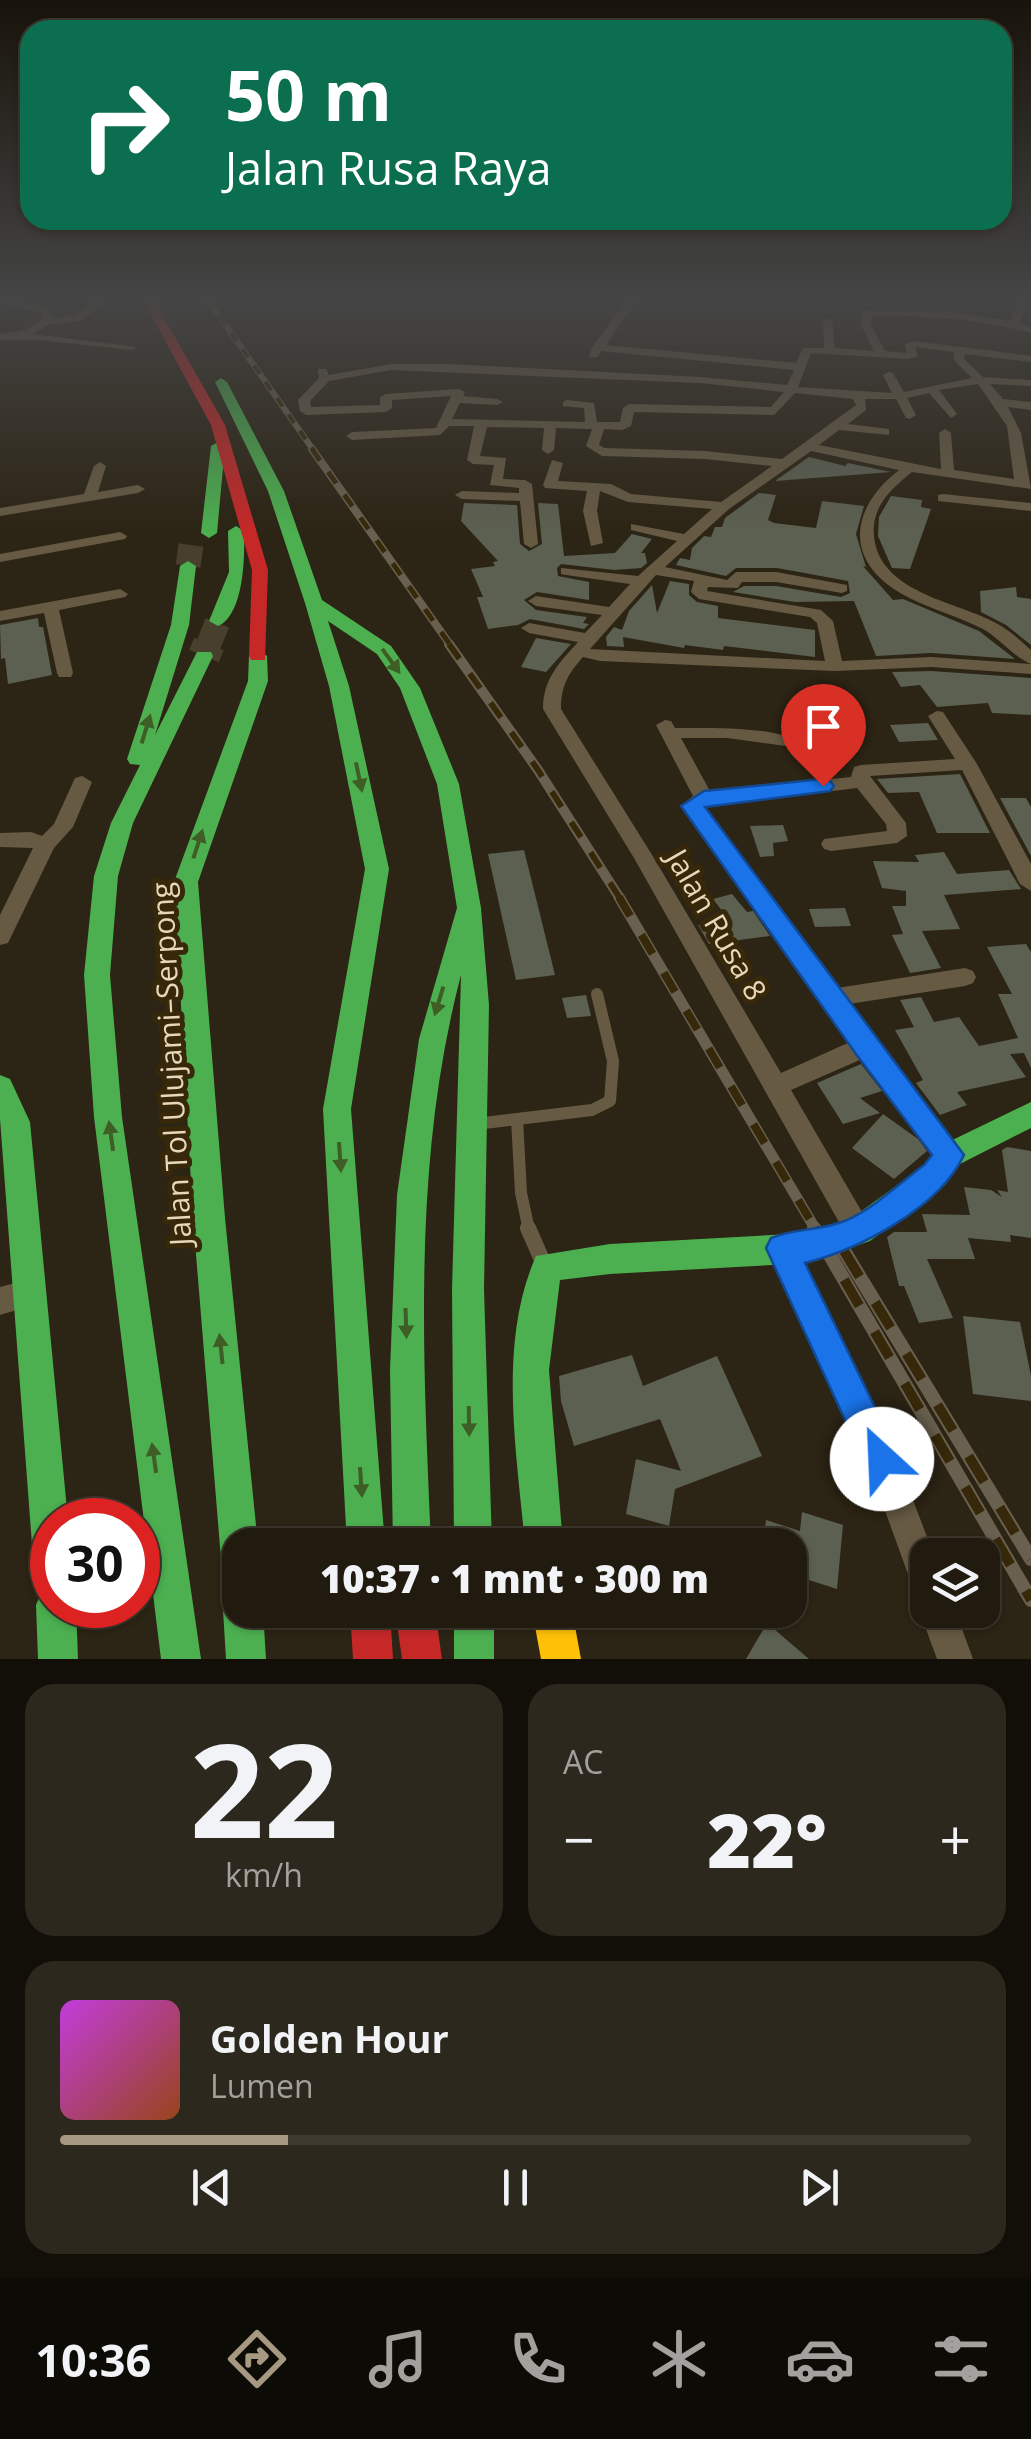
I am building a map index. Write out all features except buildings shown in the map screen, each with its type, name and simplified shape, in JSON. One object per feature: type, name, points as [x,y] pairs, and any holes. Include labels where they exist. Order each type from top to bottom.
[{"type":"main road","name":"Jalan Tol Ulujami–Serpong","points":[[191,377],[218,425],[260,570],[258,681],[186,882],[208,1218],[237,1528]]},
{"type":"main road","points":[[219,377],[276,491],[314,603],[342,698],[376,869],[336,1109],[365,1528]]},
{"type":"main road","points":[[182,1659],[108,1117],[97,975],[106,876],[136,763],[180,625],[201,590],[201,544],[218,462],[218,425]]},
{"type":"main road","points":[[218,462],[239,546],[237,572],[218,621]]},
{"type":"main road","points":[[314,603],[384,650],[410,688],[448,784],[469,908],[476,1005],[468,1309],[473,1528]]},
{"type":"main road","points":[[122,823],[204,656]]},
{"type":"main road","points":[[412,1528],[406,1297],[420,1107],[430,1030],[469,908]]},
{"type":"main road","points":[[0,1087],[16,1122],[47,1498]]},
{"type":"main road","points":[[543,1528],[534,1400],[538,1285],[547,1267],[808,1248],[859,1231],[935,1175],[950,1155],[1031,1114]]},
{"type":"main road","points":[[57,1628],[58,1659]]},
{"type":"main road","points":[[244,1628],[246,1659]]},
{"type":"main road","points":[[371,1628],[373,1659]]},
{"type":"main road","points":[[418,1628],[422,1659]]},
{"type":"main road","points":[[474,1628],[474,1659]]},
{"type":"main road","points":[[555,1628],[561,1659]]},
{"type":"street","points":[[321,377],[304,400],[306,411],[386,408],[386,392],[458,396],[496,405],[474,460],[501,461],[495,482],[525,491]]},
{"type":"street","points":[[352,436],[436,432],[446,422],[458,396],[452,377]]},
{"type":"street","points":[[602,377],[792,388],[857,396],[904,396],[983,380],[1031,383]]},
{"type":"street","points":[[446,422],[626,426],[629,408],[774,411],[797,377]]},
{"type":"street","points":[[892,377],[904,396],[910,416]]},
{"type":"street","points":[[806,446],[910,468],[1026,483],[1013,422],[980,377]]},
{"type":"street","points":[[932,389],[951,414]]},
{"type":"street","name":"Jalan Rusa 8","points":[[857,396],[860,410],[724,506],[611,612],[560,672],[552,692],[552,709],[644,858],[859,1231]]},
{"type":"street","points":[[995,402],[1031,406]]},
{"type":"street","points":[[567,404],[590,405],[595,426],[592,446],[602,452],[782,462]]},
{"type":"street","points":[[548,450],[550,426]]},
{"type":"street","points":[[833,426],[885,432]]},
{"type":"street","points":[[945,433],[948,472]]},
{"type":"street","points":[[553,485],[556,464]]},
{"type":"street","points":[[90,496],[100,466]]},
{"type":"street","points":[[910,468],[871,502],[865,528],[870,558],[879,570],[930,604],[1002,632],[1031,660]]},
{"type":"street","points":[[462,494],[525,491],[553,485],[594,488],[610,482],[628,498],[724,506]]},
{"type":"street","points":[[594,488],[590,511],[596,543]]},
{"type":"street","points":[[0,512],[138,489]]},
{"type":"street","points":[[525,491],[531,544]]},
{"type":"street","points":[[943,498],[1031,507]]},
{"type":"street","points":[[636,528],[686,539]]},
{"type":"street","points":[[0,558],[120,536]]},
{"type":"street","points":[[566,571],[698,577],[702,582],[733,585],[736,577],[776,577],[810,586],[842,588]]},
{"type":"street","points":[[702,582],[700,592],[704,596],[807,610],[822,616],[835,666]]},
{"type":"street","points":[[0,616],[120,594]]},
{"type":"street","points":[[536,602],[611,612]]},
{"type":"street","points":[[51,607],[65,672]]},
{"type":"street","points":[[529,628],[584,645],[600,656],[835,666],[932,662],[1031,669]]},
{"type":"street","points":[[936,716],[968,764],[1031,884]]},
{"type":"street","points":[[704,798],[666,727],[786,741]]},
{"type":"street","points":[[831,844],[897,836],[896,824],[862,782],[860,774],[868,768],[968,764]]},
{"type":"street","points":[[0,937],[46,844],[64,827],[82,782]]},
{"type":"street","points":[[862,782],[704,798],[692,806],[950,1155]]},
{"type":"street","points":[[0,840],[31,839],[46,844]]},
{"type":"street","points":[[832,998],[964,977]]},
{"type":"street","points":[[774,1088],[866,1046]]},
{"type":"street","points":[[782,1248],[882,1459],[911,1538]]},
{"type":"street","points":[[0,1301],[30,1292]]},
{"type":"street","points":[[944,1628],[955,1659]]},
{"type":"lane","points":[[472,1125],[592,1110],[610,1102],[616,1085],[614,1067],[597,994]]},
{"type":"lane","points":[[518,1119],[520,1174],[535,1249],[547,1267]]},
{"type":"tunnel","points":[[188,566],[191,545]]},
{"type":"tunnel","points":[[208,646],[218,621]]},
{"type":"tunnel","points":[[204,656],[209,644]]},
{"type":"railway","points":[[262,377],[314,451]]},
{"type":"railway","points":[[312,449],[451,646]]},
{"type":"railway","points":[[449,644],[538,770],[621,900]]},
{"type":"railway","points":[[619,897],[816,1230]]},
{"type":"railway","points":[[814,1228],[1031,1600]]},
{"type":"railway","points":[[844,1251],[1031,1559]]},
{"type":"traffic: fast","points":[[221,382],[276,491],[314,603],[339,686],[377,869],[337,1109],[365,1528]]},
{"type":"traffic: fast","points":[[209,533],[218,446]]},
{"type":"traffic: fast","points":[[218,621],[237,572],[236,531]]},
{"type":"traffic: fast","points":[[137,759],[180,625],[188,566]]},
{"type":"traffic: fast","points":[[314,603],[384,650],[410,688],[448,784],[469,908],[476,1005],[468,1289],[473,1528]]},
{"type":"traffic: fast","points":[[181,1659],[108,1117],[97,975],[106,876],[122,823],[204,656]]},
{"type":"traffic: fast","points":[[237,1528],[209,1218],[186,882],[258,681],[258,656]]},
{"type":"traffic: fast","points":[[412,1528],[408,1370],[412,1195],[428,1059],[463,923]]},
{"type":"traffic: fast","points":[[0,1087],[16,1122],[47,1498]]},
{"type":"traffic: fast","points":[[542,1528],[532,1370],[534,1335],[547,1267],[610,1259],[808,1248],[859,1231],[935,1175],[950,1155],[1031,1114]]},
{"type":"traffic: fast","points":[[57,1628],[58,1659]]},
{"type":"traffic: fast","points":[[244,1628],[246,1659]]},
{"type":"traffic: fast","points":[[474,1628],[474,1659]]},
{"type":"traffic: slow","points":[[555,1628],[561,1659]]},
{"type":"traffic: jam","points":[[191,377],[218,425],[260,570],[258,656]]},
{"type":"traffic: jam","points":[[371,1628],[373,1659]]},
{"type":"traffic: jam","points":[[418,1628],[422,1659]]},
{"type":"route","points":[[823,786],[704,798],[692,806],[950,1155],[935,1175],[859,1231],[808,1248],[782,1248],[882,1459]]}]
